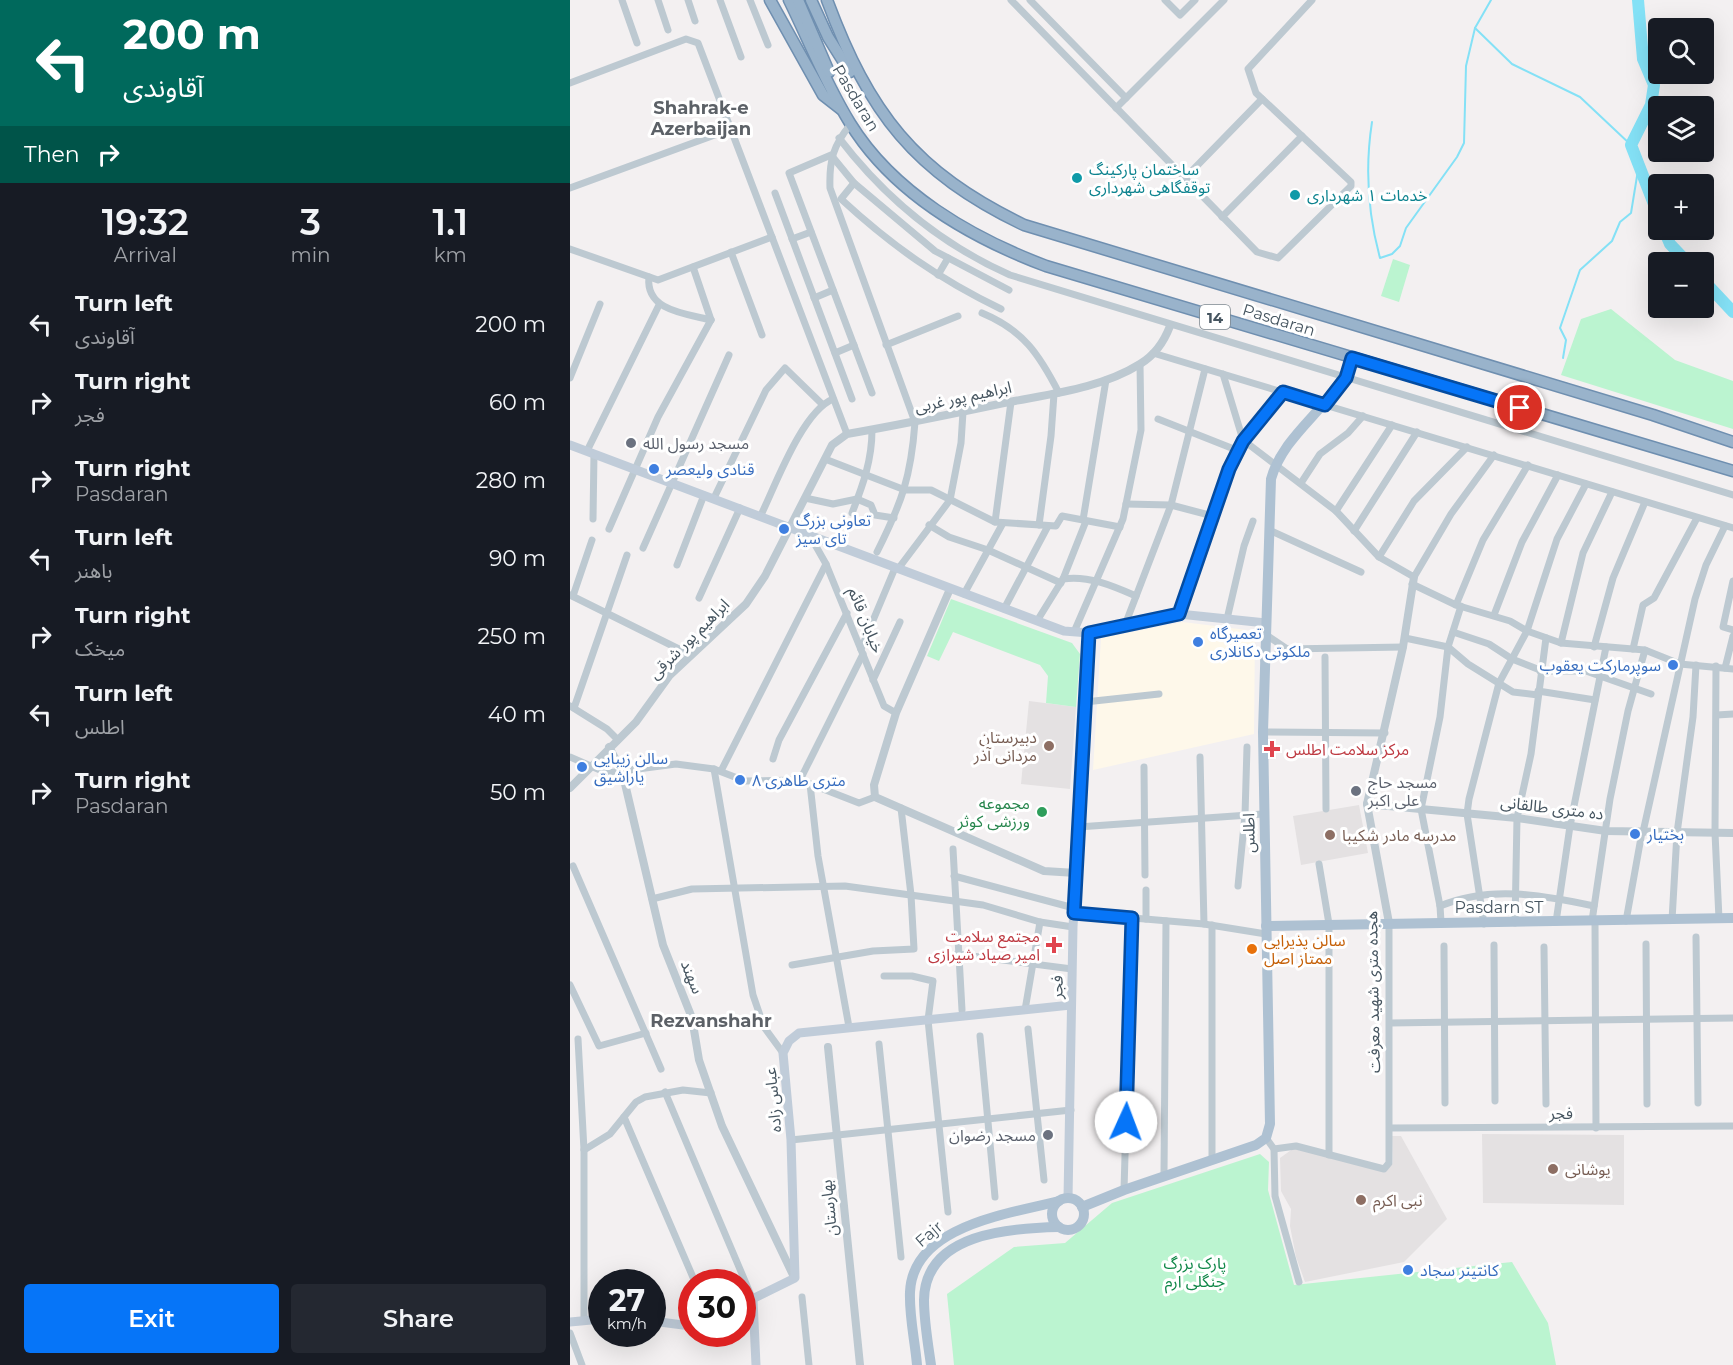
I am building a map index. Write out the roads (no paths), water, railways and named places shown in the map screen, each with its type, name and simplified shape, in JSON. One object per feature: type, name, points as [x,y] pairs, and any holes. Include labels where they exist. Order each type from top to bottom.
[{"type":"highway","points":[[770,0],[823,95],[844,112]]},
{"type":"highway","name":"Pasdaran","points":[[789,0],[844,112],[870,150],[925,200],[969,231],[1006,251],[1046,266],[1733,471]]},
{"type":"highway","points":[[798,0],[844,112]]},
{"type":"highway","points":[[812,0],[828,37],[850,72],[871,98]]},
{"type":"highway","name":"14","points":[[827,0],[841,40],[871,98]]},
{"type":"highway","name":"Pasdaran","points":[[871,98],[912,150],[942,175],[974,198],[1024,225],[1653,415],[1733,442]]},
{"type":"main road","name":"اطلس","points":[[1266,1138],[1270,1124],[1263,732],[1271,479],[1275,464],[1288,443],[1325,405],[1346,378],[1352,358]]},
{"type":"main road","points":[[570,445],[950,589],[1074,632],[1089,633],[1179,614],[1227,619],[1265,628]]},
{"type":"main road","name":"فجر","points":[[1064,1200],[1071,1110],[1073,927],[1089,633]]},
{"type":"main road","name":"Pasdarn ST","points":[[1266,930],[1329,924],[1441,922],[1485,924],[1733,918]]},
{"type":"main road","name":"عباس زاده","points":[[795,1278],[791,1140],[783,1053],[789,1041],[799,1033],[849,1026],[1071,1005]]},
{"type":"main road","points":[[1082,1208],[1124,1190],[1256,1146],[1266,1138]]},
{"type":"main road","points":[[1064,1200],[1076,1201],[1082,1208],[1083,1218],[1078,1226],[1069,1230],[1059,1227],[1053,1214],[1064,1200]]},
{"type":"main road","name":"Fajr","points":[[917,1365],[910,1291],[916,1269],[928,1251],[944,1237],[963,1227],[1064,1200]]},
{"type":"main road","name":"Fajr","points":[[931,1365],[924,1299],[928,1277],[940,1259],[956,1245],[977,1238],[1023,1228],[1059,1227]]},
{"type":"main road","points":[[756,1298],[795,1278]]},
{"type":"main road","points":[[570,1322],[588,1320]]},
{"type":"main road","points":[[755,1347],[756,1365]]},
{"type":"street","points":[[622,0],[637,43]]},
{"type":"street","points":[[658,0],[668,30]]},
{"type":"street","points":[[688,0],[695,21]]},
{"type":"street","points":[[720,0],[741,57]]},
{"type":"street","points":[[750,0],[768,45]]},
{"type":"street","points":[[1011,0],[1257,252],[1278,258],[1351,186],[1351,182],[1256,93],[1248,69],[1312,0]]},
{"type":"street","points":[[1030,0],[1126,98]]},
{"type":"street","points":[[1165,0],[1180,15],[1195,0]]},
{"type":"street","points":[[1116,108],[1224,0]]},
{"type":"street","points":[[570,82],[686,39],[698,43],[847,434],[832,445],[791,527]]},
{"type":"street","points":[[1185,178],[1262,99]]},
{"type":"street","points":[[851,124],[839,138],[831,155],[830,188],[836,211],[915,422],[912,457],[905,490],[877,552]]},
{"type":"street","points":[[570,188],[730,129]]},
{"type":"street","points":[[1222,217],[1302,136]]},
{"type":"street","points":[[839,138],[866,172],[917,221],[981,262],[1047,288],[1733,495]]},
{"type":"street","points":[[831,155],[854,183],[907,230],[948,258],[1009,291]]},
{"type":"street","points":[[831,155],[789,173],[872,393]]},
{"type":"street","points":[[854,183],[841,199],[888,242],[938,274],[1001,309]]},
{"type":"street","points":[[775,193],[852,399]]},
{"type":"street","points":[[792,239],[811,232]]},
{"type":"street","points":[[570,249],[658,280],[772,237]]},
{"type":"street","points":[[731,252],[762,335]]},
{"type":"street","points":[[938,274],[948,258]]},
{"type":"street","points":[[609,529],[634,469],[711,320],[693,267]]},
{"type":"street","points":[[649,277],[650,291],[659,305],[711,320]]},
{"type":"street","points":[[814,298],[833,290]]},
{"type":"street","points":[[570,378],[600,304]]},
{"type":"street","points":[[593,519],[591,453],[659,305]]},
{"type":"street","points":[[982,313],[1004,322],[1031,345],[1056,393],[1039,525]]},
{"type":"street","points":[[886,345],[958,316]]},
{"type":"street","name":"ابراهیم پور غربی","points":[[847,434],[1056,393],[1106,380],[1140,364],[1164,342],[1170,326]]},
{"type":"street","points":[[835,353],[854,345]]},
{"type":"street","points":[[1153,353],[1729,527],[1706,565],[1680,664],[1642,832],[1626,921]]},
{"type":"street","points":[[643,548],[729,355]]},
{"type":"street","points":[[1074,632],[1120,526],[1126,504],[1141,430],[1140,364]]},
{"type":"street","points":[[714,498],[766,390],[785,368],[822,404]]},
{"type":"street","points":[[1125,625],[1171,505],[1205,369]]},
{"type":"street","points":[[1223,374],[1243,441],[1301,483],[1336,512],[1379,557],[1413,581],[1458,605],[1494,615],[1527,631],[1561,643],[1644,650],[1680,664],[1733,669]]},
{"type":"street","points":[[1037,621],[1062,581],[1084,520],[1106,380]]},
{"type":"street","points":[[1179,614],[1243,441],[1283,392]]},
{"type":"street","points":[[761,516],[800,435],[822,404],[833,399]]},
{"type":"street","points":[[964,594],[988,550],[999,523],[1011,402]]},
{"type":"street","points":[[800,780],[862,651],[896,568],[950,500],[961,442],[963,412]]},
{"type":"street","points":[[1301,483],[1320,454],[1348,433],[1364,416]]},
{"type":"street","points":[[1158,419],[1239,451]]},
{"type":"street","points":[[1336,512],[1392,424]]},
{"type":"street","points":[[852,513],[872,451],[872,430]]},
{"type":"street","points":[[1354,531],[1417,432]]},
{"type":"street","points":[[1379,557],[1414,501],[1467,447]]},
{"type":"street","name":"هجده متری شهید معرفت","points":[[1329,1155],[1384,1169],[1389,1163],[1389,923],[1367,804],[1404,643],[1413,581],[1451,514],[1494,455]]},
{"type":"street","points":[[825,459],[905,490],[931,490],[999,523],[1056,526],[1062,516],[1120,526]]},
{"type":"street","points":[[1441,922],[1440,906],[1421,809],[1440,717],[1448,647],[1458,605],[1483,540],[1528,465]]},
{"type":"street","points":[[1494,615],[1522,542],[1558,475]]},
{"type":"street","points":[[1485,924],[1467,814],[1499,683],[1527,631],[1557,539],[1586,484]]},
{"type":"street","points":[[1561,643],[1583,553],[1612,492]]},
{"type":"street","points":[[677,565],[704,495]]},
{"type":"street","points":[[805,498],[833,504],[857,499],[871,504],[875,515],[894,518]]},
{"type":"street","points":[[1594,647],[1613,579],[1645,502]]},
{"type":"street","points":[[1126,504],[1171,505],[1214,516]]},
{"type":"street","points":[[699,598],[740,508]]},
{"type":"street","points":[[1633,649],[1643,604],[1654,598],[1697,518]]},
{"type":"street","points":[[1227,619],[1244,546],[1253,521]]},
{"type":"street","points":[[929,525],[949,537],[988,550],[1062,581],[1077,577],[1136,596]]},
{"type":"street","points":[[1004,609],[1048,526]]},
{"type":"street","name":"ابراهیم پور شرقی","points":[[570,788],[590,765],[636,722],[670,675],[746,604],[765,576],[791,527]]},
{"type":"street","points":[[1269,530],[1361,572]]},
{"type":"street","name":"خیابان قائم","points":[[809,534],[826,564],[884,706],[896,713]]},
{"type":"street","points":[[592,540],[572,596],[691,655]]},
{"type":"street","points":[[618,740],[607,729],[572,707],[627,555]]},
{"type":"street","points":[[783,1053],[764,1027],[753,995],[717,770],[826,564]]},
{"type":"street","points":[[1733,581],[1723,627],[1733,630]]},
{"type":"street","points":[[875,797],[874,784],[896,713],[950,589]]},
{"type":"street","points":[[773,759],[779,740],[847,613]]},
{"type":"street","points":[[873,680],[900,622]]},
{"type":"street","points":[[1265,628],[1287,649]]},
{"type":"street","points":[[1453,632],[1489,644],[1512,659],[1540,670],[1586,671],[1634,690],[1651,694]]},
{"type":"street","points":[[1725,668],[1733,636]]},
{"type":"street","points":[[1515,923],[1517,818],[1531,754],[1540,670],[1546,638]]},
{"type":"street","points":[[1264,661],[1287,649],[1404,643],[1448,647],[1513,692],[1594,700]]},
{"type":"street","points":[[1556,922],[1570,826],[1606,647]]},
{"type":"street","points":[[1596,1128],[1594,906],[1606,831],[1644,650]]},
{"type":"street","points":[[1325,657],[1326,809]]},
{"type":"street","points":[[1672,920],[1677,833],[1693,717],[1696,665]]},
{"type":"street","points":[[1716,666],[1715,833],[1719,919]]},
{"type":"street","points":[[1085,702],[1159,694]]},
{"type":"street","points":[[1717,715],[1733,714]]},
{"type":"street","points":[[1263,732],[1385,733]]},
{"type":"street","name":"سهند","points":[[609,747],[622,771],[663,945],[692,1018],[699,1059],[722,1126],[795,1278]]},
{"type":"street","points":[[1238,886],[1245,815],[1247,747]]},
{"type":"street","points":[[570,757],[607,773],[676,764],[717,770],[745,781],[800,780],[859,803],[875,797],[1044,871],[1076,873]]},
{"type":"street","points":[[1200,757],[1201,818],[1208,924],[1212,1160]]},
{"type":"street","points":[[1144,767],[1145,875]]},
{"type":"street","points":[[810,784],[823,885],[849,1026]]},
{"type":"street","name":"ده متری طالقانی","points":[[1367,804],[1517,818],[1606,831],[1733,833]]},
{"type":"street","points":[[792,964],[873,951],[914,949],[911,895],[901,808]]},
{"type":"street","points":[[1078,827],[1263,814]]},
{"type":"street","points":[[953,849],[954,901],[962,1010]]},
{"type":"street","points":[[1274,1149],[1296,1146],[1329,1155],[1329,924],[1319,864]]},
{"type":"street","points":[[573,866],[661,1069]]},
{"type":"street","points":[[954,876],[1074,910],[1132,918],[1266,930]]},
{"type":"street","points":[[652,899],[692,890],[823,885],[983,905],[1040,922],[1073,927]]},
{"type":"street","points":[[1146,890],[1146,919]]},
{"type":"street","points":[[1440,906],[1479,893],[1558,898],[1594,906]]},
{"type":"street","points":[[1124,1190],[1132,918]]},
{"type":"street","points":[[1164,1176],[1166,921]]},
{"type":"street","points":[[1025,1010],[1040,922]]},
{"type":"street","points":[[1696,937],[1698,1103]]},
{"type":"street","points":[[1646,944],[1647,1104]]},
{"type":"street","points":[[1494,945],[1495,1101]]},
{"type":"street","points":[[1444,946],[1445,1103]]},
{"type":"street","points":[[1544,947],[1545,1104]]},
{"type":"street","points":[[957,954],[1072,969]]},
{"type":"street","points":[[884,976],[912,976],[933,981],[928,1020],[937,1124],[948,1212]]},
{"type":"street","points":[[570,985],[599,1046],[646,1033]]},
{"type":"street","points":[[1390,1023],[1733,1018]]},
{"type":"street","points":[[1028,1029],[1044,1180]]},
{"type":"street","points":[[980,1036],[986,1119],[996,1197]]},
{"type":"street","points":[[578,1039],[584,1150],[584,1320]]},
{"type":"street","points":[[879,1044],[902,1257]]},
{"type":"street","name":"بهارستان","points":[[828,1047],[860,1365]]},
{"type":"street","points":[[584,1150],[610,1134],[636,1102],[645,1097],[683,1090],[711,1093]]},
{"type":"street","points":[[665,1092],[740,1269]]},
{"type":"street","points":[[791,1140],[1071,1110]]},
{"type":"street","points":[[624,1117],[689,1269]]},
{"type":"street","name":"فجر","points":[[1390,1128],[1733,1126]]},
{"type":"street","points":[[1266,1138],[1274,1149],[1275,1196],[1299,1282]]},
{"type":"street","points":[[802,1297],[809,1365]]},
{"type":"street","points":[[570,1333],[582,1365]]},
{"type":"waterway","points":[[1491,0],[1475,28],[1512,64],[1580,97],[1631,145]]},
{"type":"waterway","points":[[1638,0],[1643,59],[1654,85],[1651,105],[1631,145],[1648,189]]},
{"type":"waterway","points":[[1372,122],[1368,173],[1373,225],[1380,258],[1392,254],[1400,246],[1406,228],[1457,157],[1464,143],[1466,66],[1475,28]]},
{"type":"waterway","points":[[1563,358],[1566,340],[1560,328],[1580,270],[1612,241],[1620,222],[1631,213],[1639,164]]},
{"type":"waterway","points":[[1668,240],[1678,252]]},
{"type":"waterway","points":[[1714,292],[1733,312]]},
{"type":"place","name":"ساختمان پارکینگ توقفگاهی شهرداری","points":[[1077,178]]},
{"type":"place","name":"خدمات ۱ شهرداری","points":[[1295,195]]},
{"type":"place","name":"مسجد رسول الله","points":[[631,443]]},
{"type":"place","name":"قنادی ولیعصر","points":[[654,469]]},
{"type":"place","name":"تعاونی بزرگ تای سیز","points":[[784,529]]},
{"type":"place","name":"تعمیرگاه ملکوتی دکانلاری","points":[[1198,642]]},
{"type":"place","name":"سوپرمارکت یعقوب","points":[[1673,665]]},
{"type":"place","name":"دبیرستان مردانی آذر","points":[[1049,746]]},
{"type":"place","name":"مرکز سلامت اطلس","points":[[1272,749]]},
{"type":"place","name":"سالن زیبایی یاراشیق","points":[[582,767]]},
{"type":"place","name":"۸ متری طاهری","points":[[740,780]]},
{"type":"place","name":"مسجد حاج علی اکبر","points":[[1356,791]]},
{"type":"place","name":"مجموعه ورزشی کوثر","points":[[1042,812]]},
{"type":"place","name":"بختیار","points":[[1635,834]]},
{"type":"place","name":"مدرسه مادر شکیبا","points":[[1330,835]]},
{"type":"place","name":"مجتمع سلامت امیر صیاد شیرازی","points":[[1054,945]]},
{"type":"place","name":"سالن پذیرایی ممتاز اصل","points":[[1252,949]]},
{"type":"place","name":"مسجد رضوان","points":[[1048,1135]]},
{"type":"place","name":"یوشانی","points":[[1553,1169]]},
{"type":"place","name":"نبی اکرم","points":[[1361,1200]]},
{"type":"place","name":"کانتینر سجاد","points":[[1408,1270]]},
{"type":"district","name":"Shahrak-e Azerbaijan","points":[[701,118]]},
{"type":"district","name":"Rezvanshahr","points":[[711,1021]]},
{"type":"park label","name":"پارک بزرگ جنگلی ارم","points":[[1195,1272]]}]
